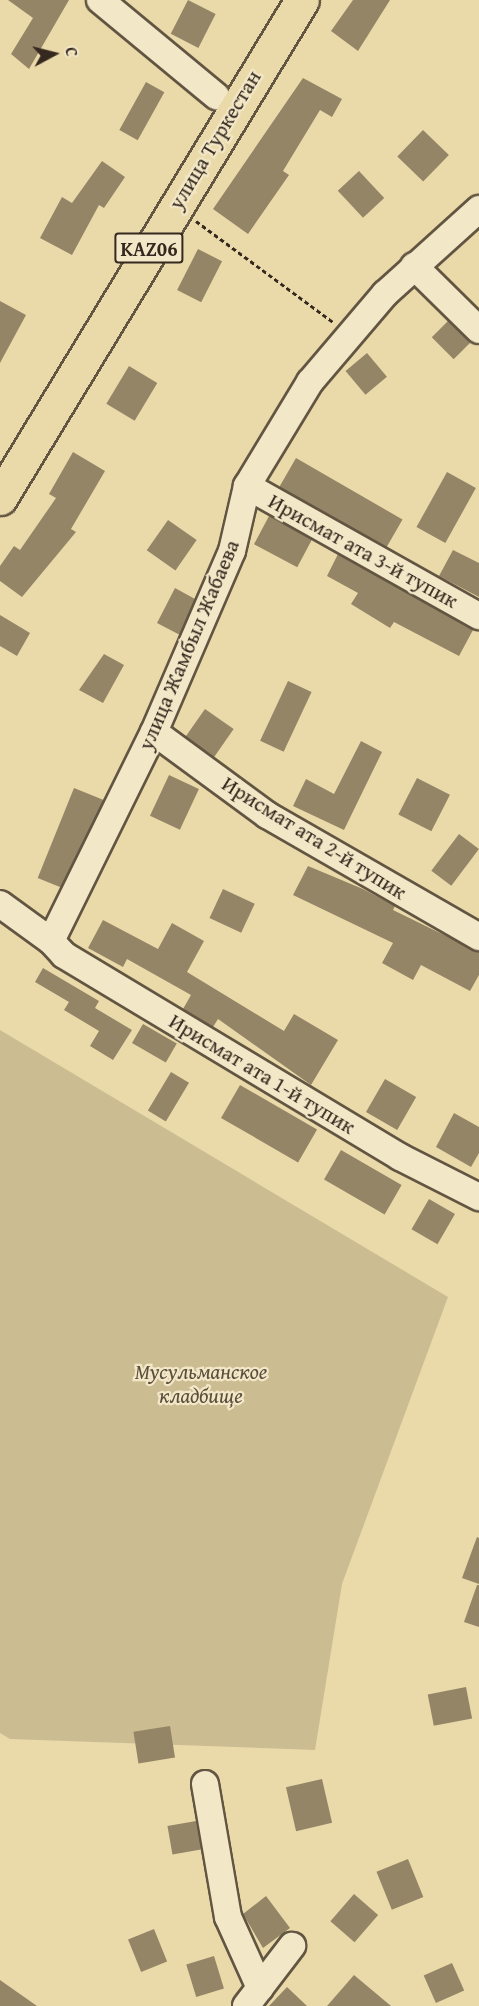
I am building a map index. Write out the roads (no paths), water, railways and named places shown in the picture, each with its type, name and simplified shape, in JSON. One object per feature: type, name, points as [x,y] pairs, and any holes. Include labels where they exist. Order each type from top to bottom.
[{"type":"highway","name":"улица Туркестан","points":[[0,457],[216,96],[277,0]]},
{"type":"highway","name":"улица Туркестан","points":[[0,498],[175,205],[302,0]]},
{"type":"street","points":[[100,0],[216,96]]},
{"type":"street","name":"улица Жамбыл Жабаева","points":[[51,941],[154,732],[232,551],[247,486],[310,382],[414,266],[479,209]]},
{"type":"street","points":[[414,266],[479,330]]},
{"type":"street","name":"Ирисмат ата 3-й тупик","points":[[247,486],[479,616]]},
{"type":"street","name":"Ирисмат ата 2-й тупик","points":[[154,732],[267,814],[479,937]]},
{"type":"street","points":[[0,904],[51,941]]},
{"type":"street","name":"Ирисмат ата 1-й тупик","points":[[51,941],[64,955],[400,1157],[479,1197]]},
{"type":"street","points":[[205,1784],[228,1917],[253,1997]]},
{"type":"street","points":[[253,1997],[292,1946]]},
{"type":"park label","name":"Мусульманское кладбище","points":[[201,1384]]}]
